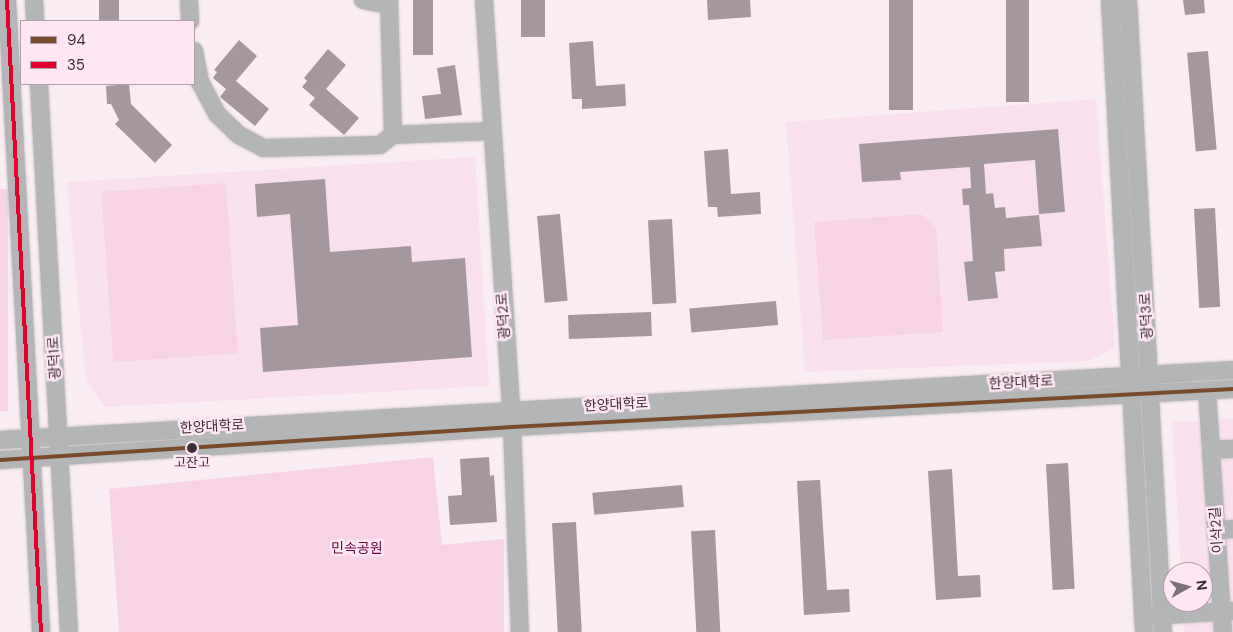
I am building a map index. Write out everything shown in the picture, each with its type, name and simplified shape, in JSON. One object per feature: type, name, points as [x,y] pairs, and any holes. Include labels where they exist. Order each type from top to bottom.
[{"type":"street","name":"광덕1로","points":[[6,0],[41,632]]},
{"type":"street","points":[[34,0],[35,20]]},
{"type":"street","points":[[189,0],[190,20]]},
{"type":"street","points":[[364,0],[389,2],[393,135]]},
{"type":"street","name":"광덕2로","points":[[484,0],[511,418],[520,632]]},
{"type":"street","name":"광덕3로","points":[[1110,0],[1144,625]]},
{"type":"street","name":"광덕3로","points":[[1128,0],[1163,632]]},
{"type":"street","points":[[195,56],[200,82],[217,114],[239,136],[263,148],[380,145],[393,135],[491,131]]},
{"type":"street","name":"광덕1로","points":[[39,85],[69,632]]},
{"type":"street","name":"한양대학로","points":[[0,460],[511,418],[1233,370]]},
{"type":"street","name":"한양대학로","points":[[0,440],[58,435],[1132,396],[1233,389]]},
{"type":"street","name":"이삭2길","points":[[1207,391],[1211,450],[1225,529],[1227,612],[1222,632]]},
{"type":"street","points":[[1211,450],[1233,449]]},
{"type":"street","points":[[1144,625],[1162,614],[1227,612]]},
{"type":"shaded area","points":[[1096,99],[1115,348],[1088,361],[805,372],[786,122]]},
{"type":"shaded area","points":[[475,157],[489,386],[105,407],[86,381],[67,182]]},
{"type":"shaded area","points":[[1233,419],[1233,632],[1184,632],[1183,612],[1213,612],[1213,562],[1180,562],[1172,422]]},
{"type":"green space","points":[[226,183],[238,354],[113,362],[101,192]]},
{"type":"green space","points":[[0,189],[8,189],[8,411],[0,411]]},
{"type":"green space","points":[[921,214],[936,228],[943,332],[823,340],[814,222]]},
{"type":"green space","name":"민속공원","points":[[433,457],[442,545],[504,539],[504,632],[119,632],[109,489]]},
{"type":"building","points":[[99,0],[119,0],[119,20],[99,20]]},
{"type":"building","points":[[413,0],[433,0],[433,55],[413,55]]},
{"type":"building","points":[[521,0],[545,0],[545,37],[521,37]]},
{"type":"building","points":[[707,0],[750,0],[751,17],[708,20]]},
{"type":"building","points":[[889,0],[913,0],[913,110],[889,110]]},
{"type":"building","points":[[1006,0],[1029,0],[1029,102],[1006,102]]},
{"type":"building","points":[[1183,0],[1204,0],[1205,13],[1185,15]]},
{"type":"building","points":[[239,40],[257,56],[236,81],[269,109],[255,126],[220,97],[226,89],[213,78],[217,72],[214,70]]},
{"type":"building","points":[[593,41],[596,86],[625,84],[626,106],[582,109],[582,99],[572,99],[569,43]]},
{"type":"building","points":[[328,49],[346,65],[326,89],[359,118],[344,135],[309,105],[315,98],[302,87],[307,81],[304,78]]},
{"type":"building","points":[[1208,51],[1217,150],[1196,151],[1187,53]]},
{"type":"building","points":[[455,65],[462,115],[425,119],[422,96],[441,94],[437,68]]},
{"type":"building","points":[[129,85],[131,104],[172,145],[155,163],[115,124],[119,120],[111,104],[107,104],[106,86]]},
{"type":"building","points":[[1058,129],[1065,212],[1039,214],[1035,160],[984,164],[986,194],[993,193],[995,208],[1005,207],[1006,218],[1039,215],[1042,246],[1004,249],[1005,271],[995,272],[998,298],[968,301],[964,262],[973,261],[969,205],[963,205],[962,189],[971,188],[970,167],[900,172],[901,180],[862,182],[859,144]]},
{"type":"building","points":[[728,149],[731,194],[760,192],[761,214],[718,217],[717,207],[708,207],[704,151]]},
{"type":"building","points":[[325,179],[330,252],[411,246],[412,262],[465,258],[472,357],[263,372],[260,328],[298,325],[290,214],[257,217],[255,184]]},
{"type":"building","points":[[1215,208],[1220,307],[1199,308],[1194,209]]},
{"type":"building","points":[[560,214],[568,301],[545,303],[537,216]]},
{"type":"building","points":[[672,219],[676,303],[652,304],[648,220]]},
{"type":"building","points":[[776,301],[778,325],[691,332],[689,309]]},
{"type":"building","points":[[651,312],[652,336],[569,339],[568,315]]},
{"type":"building","points":[[489,457],[490,476],[494,475],[497,522],[450,525],[448,496],[462,495],[460,459]]},
{"type":"building","points":[[1068,463],[1075,589],[1053,590],[1046,464]]},
{"type":"building","points":[[952,469],[958,576],[980,575],[981,597],[936,600],[928,471]]},
{"type":"building","points":[[820,480],[827,590],[849,589],[850,612],[804,615],[797,481]]},
{"type":"building","points":[[682,485],[684,507],[594,515],[592,493]]},
{"type":"building","points":[[576,522],[582,632],[558,632],[552,523]]},
{"type":"building","points":[[715,530],[720,632],[696,632],[691,531]]},
{"type":"transit line","name":"35","points":[[7,0],[41,632]]},
{"type":"transit line","name":"94","points":[[0,460],[512,427],[1233,389]]},
{"type":"place","name":"고잔고","points":[[192,448]]}]
